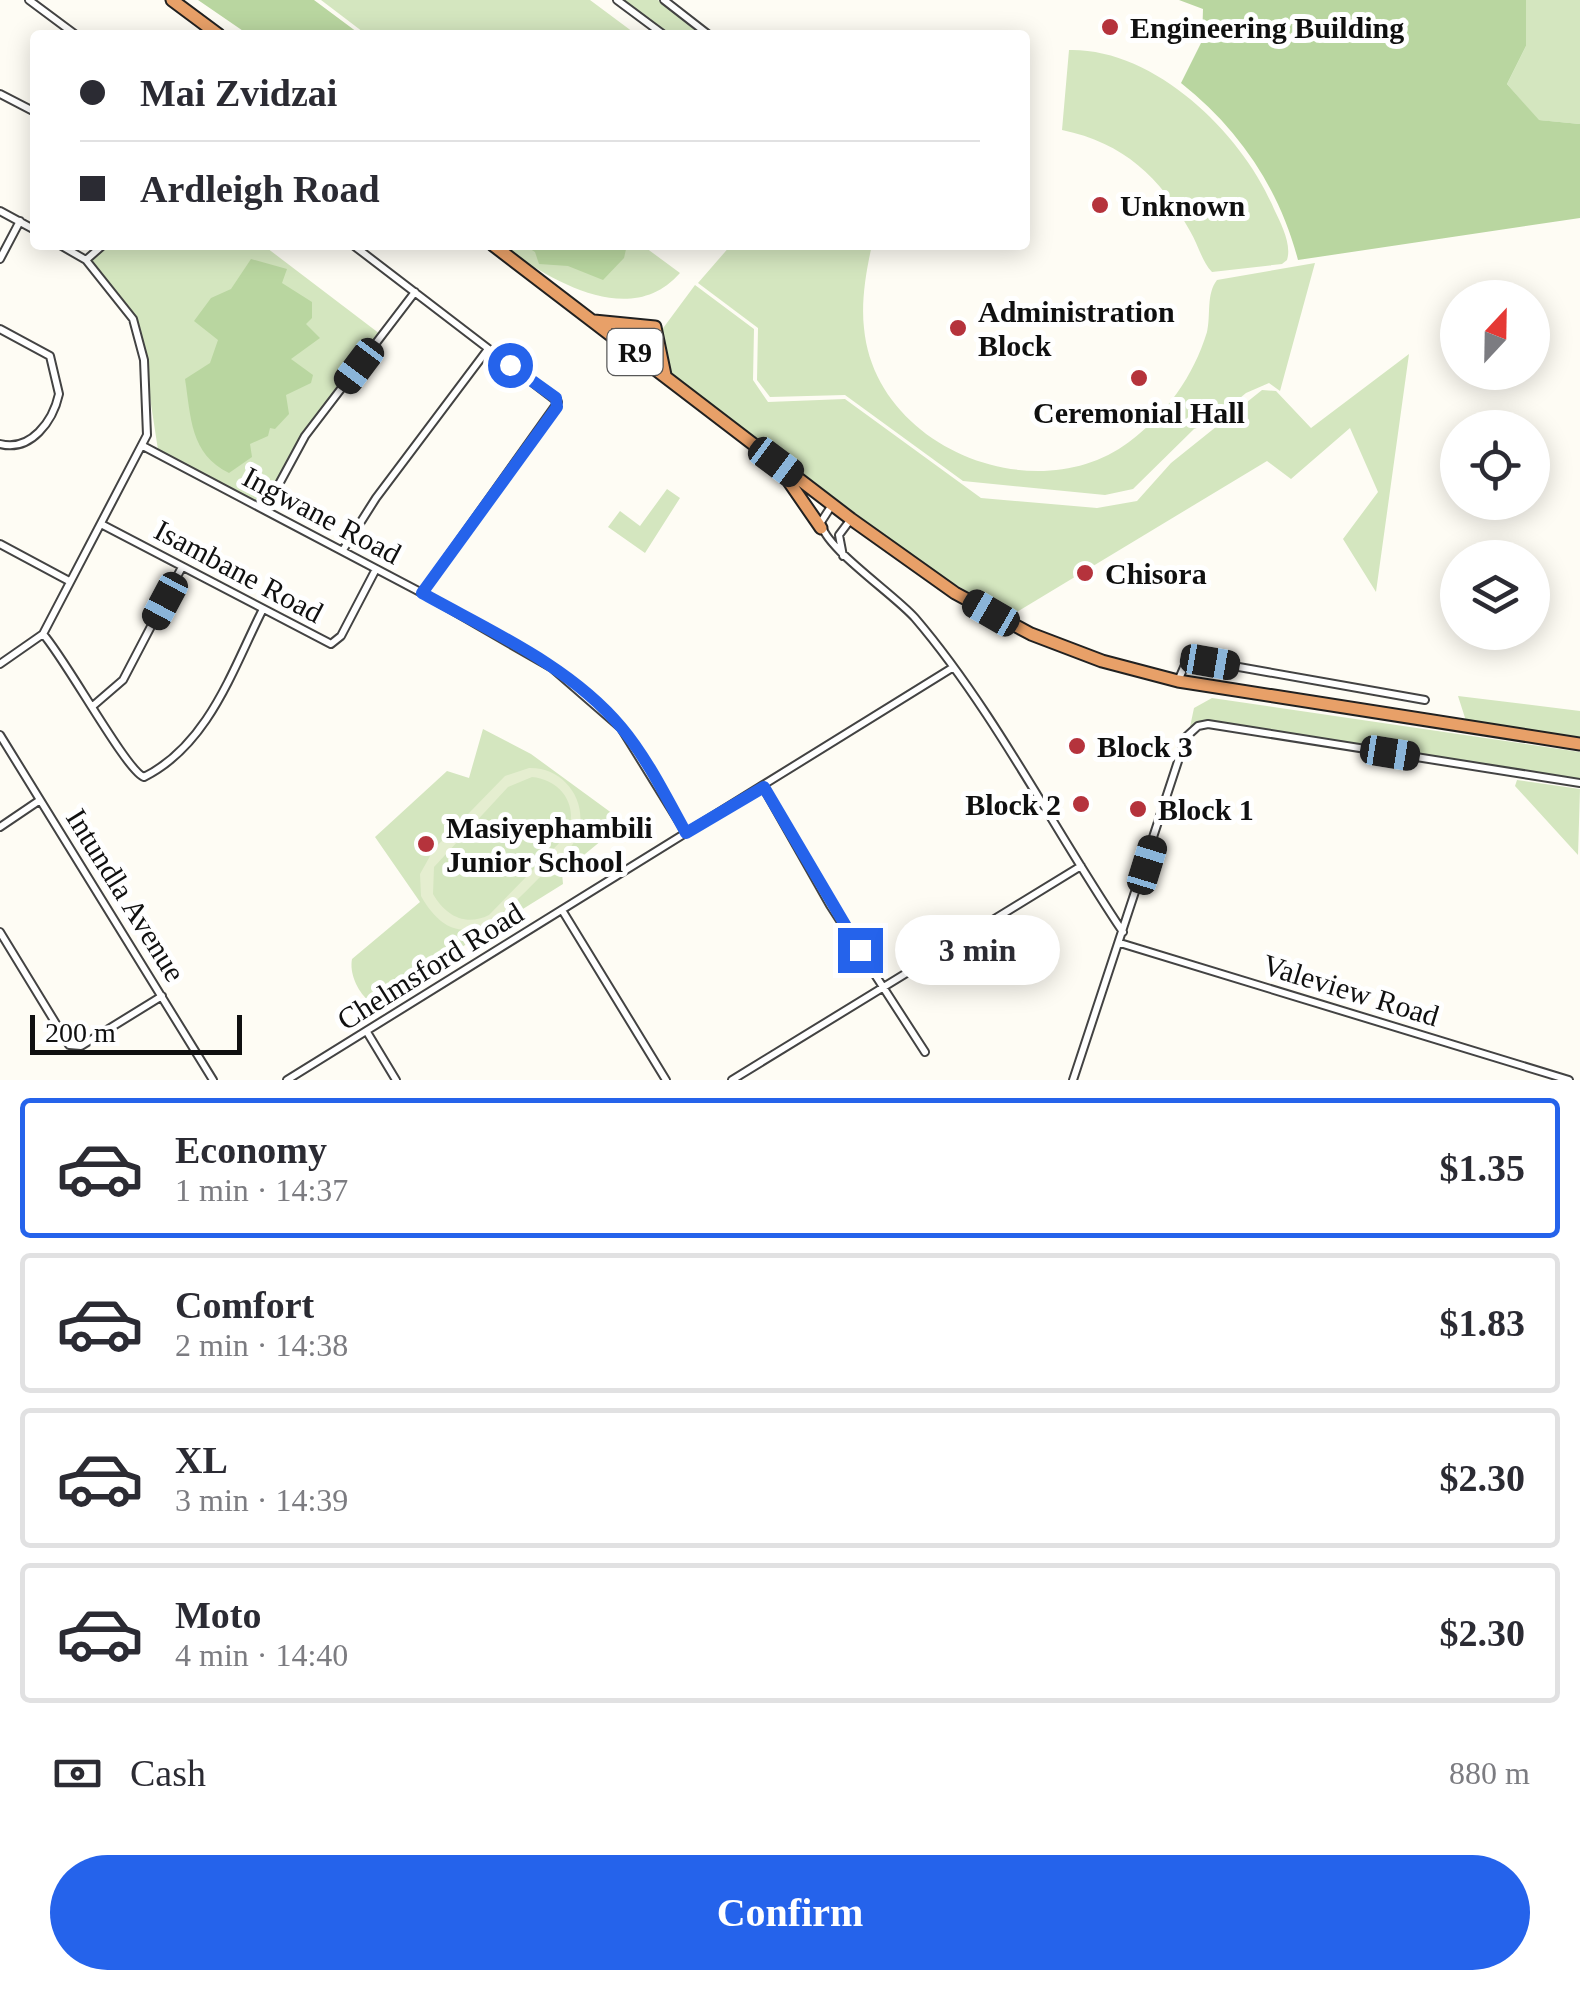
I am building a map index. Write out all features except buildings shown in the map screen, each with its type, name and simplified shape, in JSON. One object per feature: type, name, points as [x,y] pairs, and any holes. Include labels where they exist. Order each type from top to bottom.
[{"type":"highway","points":[[172,0],[212,30]]},
{"type":"highway","name":"R9","points":[[500,250],[852,519],[956,592],[1031,634],[1102,661],[1178,681],[1580,744]]},
{"type":"highway","points":[[592,320],[655,327],[665,375]]},
{"type":"highway","points":[[776,462],[821,528]]},
{"type":"street","points":[[29,0],[69,30]]},
{"type":"street","points":[[618,0],[657,30]]},
{"type":"street","points":[[664,0],[702,30]]},
{"type":"street","points":[[0,94],[30,109]]},
{"type":"street","points":[[0,211],[30,227]]},
{"type":"street","points":[[0,258],[20,221]]},
{"type":"street","points":[[0,664],[43,634],[143,446],[148,426],[138,332],[86,260],[69,250]]},
{"type":"street","points":[[86,260],[97,250]]},
{"type":"street","points":[[360,250],[556,398],[557,407],[422,593]]},
{"type":"street","points":[[265,510],[305,436],[415,292]]},
{"type":"street","points":[[0,328],[50,356],[59,394],[33,439],[15,447],[0,444]]},
{"type":"street","points":[[343,550],[376,498],[488,349]]},
{"type":"street","name":"Ingwane Road","points":[[143,446],[343,550],[531,655],[588,696],[628,737],[686,833]]},
{"type":"street","points":[[832,504],[821,528],[844,557],[896,596],[952,668],[1124,933]]},
{"type":"street","points":[[844,557],[839,535],[852,519]]},
{"type":"street","name":"Isambane Road","points":[[101,524],[262,610],[335,643],[376,569]]},
{"type":"street","points":[[0,544],[70,582]]},
{"type":"street","points":[[94,704],[123,680],[182,567]]},
{"type":"street","points":[[43,634],[94,704],[132,770],[139,776],[149,775],[177,756],[200,732],[262,610]]},
{"type":"street","points":[[1178,681],[1188,658],[1426,700]]},
{"type":"street","name":"Chelmsford Road","points":[[287,1080],[952,668]]},
{"type":"street","points":[[1073,1080],[1186,737],[1198,726],[1580,782]]},
{"type":"street","name":"Intundla Avenue","points":[[0,735],[214,1080]]},
{"type":"street","points":[[764,787],[830,906],[925,1052]]},
{"type":"street","points":[[0,827],[40,800]]},
{"type":"street","points":[[732,1080],[1081,866]]},
{"type":"street","points":[[562,910],[666,1080]]},
{"type":"street","points":[[0,932],[70,1045],[81,1046],[162,996]]},
{"type":"street","name":"Valeview Road","points":[[1120,943],[1569,1080]]},
{"type":"street","points":[[367,1032],[396,1080]]},
{"type":"green space","points":[[198,0],[314,0],[354,30],[242,30]]},
{"type":"green space","points":[[321,0],[590,0],[630,30],[360,30]]},
{"type":"green space","points":[[624,0],[658,0],[695,30],[663,30]]},
{"type":"green space","points":[[1179,0],[1526,0],[1526,46],[1507,84],[1539,120],[1580,124],[1580,218],[1298,260],[1280,208],[1254,162],[1221,120],[1181,83],[1202,41],[1203,9]]},
{"type":"green space","points":[[1526,0],[1580,0],[1580,124],[1538,120],[1507,84],[1526,46]]},
{"type":"green space","points":[[1069,50],[1101,53],[1133,63],[1192,101],[1218,125],[1260,181],[1285,234],[1287,260],[1282,264],[1212,272],[1178,212],[1153,179],[1122,153],[1062,130]]},
{"type":"green space","points":[[102,250],[270,250],[380,334],[288,457],[268,500],[257,503],[158,450],[140,332],[92,261]]},
{"type":"green space","points":[[508,250],[649,250],[680,273],[660,290],[637,298],[614,298],[565,284]]},
{"type":"green space","points":[[532,250],[626,250],[624,258],[603,280],[568,266],[539,264]]},
{"type":"green space","points":[[727,250],[871,250],[864,328],[875,370],[897,406],[928,435],[966,456],[1007,468],[1050,471],[1091,462],[1129,442],[1167,406],[1201,348],[1207,332],[1211,292],[1217,280],[1315,263],[1280,391],[1269,383],[1246,393],[1210,423],[1194,429],[1133,489],[1105,495],[963,481],[845,395],[770,397],[757,380],[758,328],[698,283]]},
{"type":"green space","points":[[251,259],[287,269],[282,283],[312,302],[312,318],[306,324],[320,338],[291,359],[313,375],[311,383],[286,395],[289,414],[275,429],[270,428],[268,436],[250,444],[252,457],[229,473],[216,465],[200,445],[191,420],[185,379],[210,363],[218,340],[194,321],[211,298],[231,289]]},
{"type":"green space","points":[[695,285],[754,329],[753,380],[768,402],[845,399],[981,498],[1097,508],[1137,501],[1171,463],[1262,390],[1276,391],[1311,428],[1409,354],[1376,592],[1343,539],[1378,492],[1350,428],[1291,479],[1267,461],[1010,616],[932,571],[674,376],[665,366],[658,335]]},
{"type":"green space","points":[[667,489],[680,498],[645,553],[608,527],[620,511],[640,526]]},
{"type":"green space","points":[[1458,696],[1580,711],[1580,737],[1466,721]]},
{"type":"green space","points":[[1212,698],[1580,752],[1580,780],[1197,724],[1190,727],[1194,708]]},
{"type":"green space","points":[[483,729],[531,754],[624,822],[562,873],[563,884],[372,1003],[356,984],[352,959],[420,902],[375,837],[447,771],[469,778]]},
{"type":"green space","points":[[529,768],[542,769],[563,780],[580,812],[577,837],[497,916],[467,929],[451,927],[436,916],[421,896],[420,874],[434,849],[505,776]],"holes":[[[532,777],[560,790],[570,807],[565,837],[489,915],[464,919],[443,908],[433,894],[434,867],[508,787]]]},
{"type":"green space","points":[[1517,780],[1580,789],[1578,855],[1515,786]]},
{"type":"place","name":"Engineering Building","points":[[1110,27]]},
{"type":"place","name":"Unknown","points":[[1100,205]]},
{"type":"place","name":"Administration Block","points":[[958,328]]},
{"type":"place","name":"Ceremonial Hall","points":[[1139,378]]},
{"type":"place","name":"Chisora","points":[[1085,573]]},
{"type":"place","name":"Block 3","points":[[1077,746]]},
{"type":"place","name":"Block 2","points":[[1081,804]]},
{"type":"place","name":"Block 1","points":[[1138,809]]},
{"type":"place","name":"Masiyephambili Junior School","points":[[426,844]]},
{"type":"route","points":[[510,365],[556,398],[557,407],[450,549],[422,593],[552,668],[588,696],[628,737],[686,833],[764,787],[830,906],[860,950]]}]
